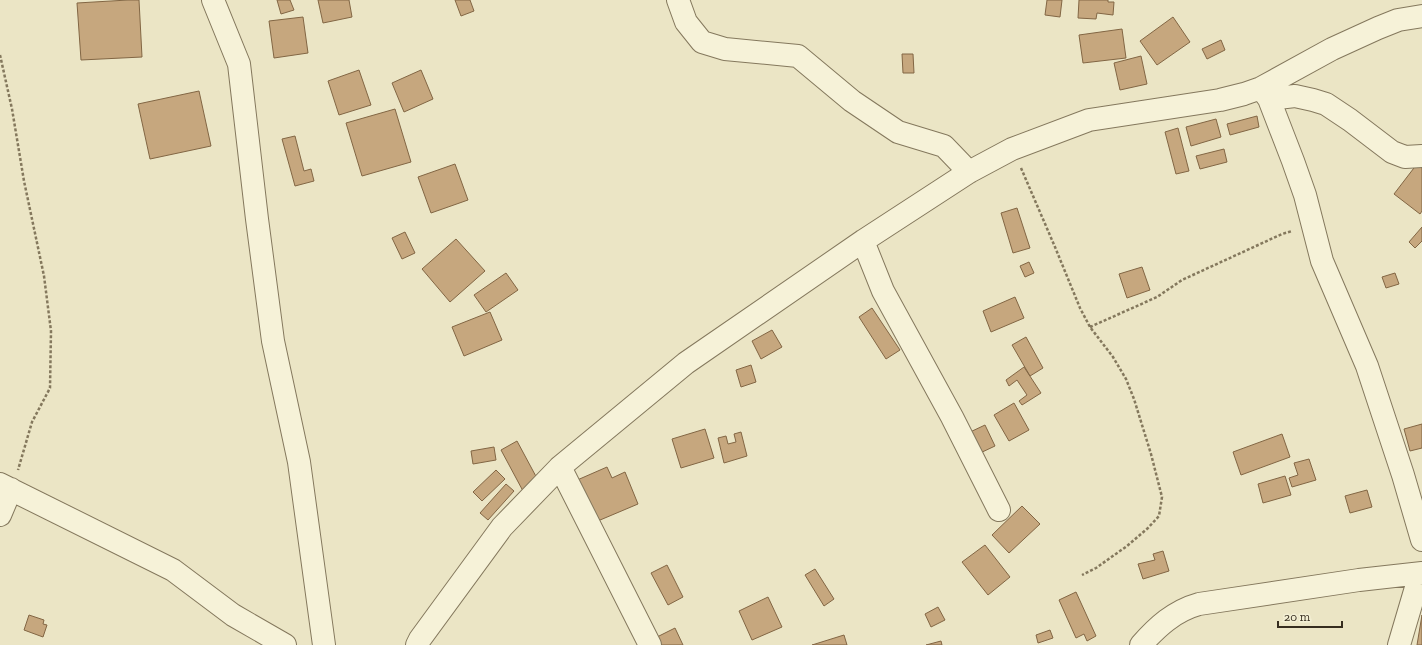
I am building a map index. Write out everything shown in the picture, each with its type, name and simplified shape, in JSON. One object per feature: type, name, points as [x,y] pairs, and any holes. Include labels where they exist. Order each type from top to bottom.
[{"type":"street","points":[[213,0],[239,64],[273,342],[299,462],[324,645]]},
{"type":"street","points":[[678,0],[686,22],[702,42],[725,49],[798,56],[852,101],[898,132],[944,146],[969,172]]},
{"type":"street","points":[[1265,93],[1338,46],[1398,20],[1422,16]]},
{"type":"street","points":[[1265,93],[1305,195],[1322,261],[1367,366],[1422,540]]},
{"type":"street","points":[[417,645],[502,527],[560,467],[686,363],[863,241],[969,172],[1012,149],[1089,120],[1220,100],[1244,94],[1265,93],[1295,96],[1326,104],[1392,152],[1405,157],[1422,156]]},
{"type":"street","points":[[863,241],[883,290],[952,417],[999,510]]},
{"type":"street","points":[[560,467],[650,645]]},
{"type":"street","points":[[0,515],[6,486],[173,570],[233,615],[285,645]]},
{"type":"street","points":[[1141,645],[1152,632],[1167,619],[1183,610],[1199,604],[1352,581],[1421,574],[1399,645]]},
{"type":"path","points":[[0,55],[12,109],[24,181],[44,276],[51,331],[50,388],[32,422],[6,486]]},
{"type":"path","points":[[1012,149],[1080,308],[1090,327],[1126,379],[1134,399],[1151,454],[1162,497],[1159,516],[1148,528],[1096,568],[1082,575]]},
{"type":"path","points":[[1090,327],[1157,297],[1182,280],[1282,234],[1312,225]]},
{"type":"building","points":[[139,0],[142,57],[81,60],[77,3]]},
{"type":"building","points":[[277,0],[290,0],[294,10],[281,14]]},
{"type":"building","points":[[318,0],[349,0],[352,17],[323,23]]},
{"type":"building","points":[[455,0],[470,0],[474,11],[461,16]]},
{"type":"building","points":[[1047,0],[1062,0],[1060,17],[1045,15]]},
{"type":"building","points":[[1079,0],[1108,0],[1108,2],[1114,2],[1113,15],[1097,13],[1096,19],[1078,18]]},
{"type":"building","points":[[303,17],[308,53],[274,58],[269,21]]},
{"type":"building","points":[[1173,17],[1190,42],[1157,65],[1140,41]]},
{"type":"building","points":[[1122,29],[1126,58],[1083,63],[1079,35]]},
{"type":"building","points":[[1221,40],[1225,50],[1207,59],[1202,49]]},
{"type":"building","points":[[902,54],[913,54],[914,73],[903,73]]},
{"type":"building","points":[[1141,56],[1147,84],[1120,90],[1114,63]]},
{"type":"building","points":[[359,70],[371,105],[339,115],[328,81]]},
{"type":"building","points":[[421,70],[433,99],[404,112],[392,83]]},
{"type":"building","points":[[199,91],[211,146],[150,159],[138,104]]},
{"type":"building","points":[[395,109],[411,162],[362,176],[346,123]]},
{"type":"building","points":[[1257,116],[1259,127],[1230,135],[1227,124]]},
{"type":"building","points":[[1216,119],[1221,137],[1191,146],[1186,127]]},
{"type":"building","points":[[1178,128],[1189,171],[1176,174],[1165,132]]},
{"type":"building","points":[[295,136],[304,171],[311,169],[314,181],[295,186],[282,139]]},
{"type":"building","points":[[1224,149],[1227,162],[1200,169],[1196,156]]},
{"type":"building","points":[[455,164],[468,200],[431,213],[418,177]]},
{"type":"building","points":[[1417,164],[1422,168],[1422,211],[1420,214],[1394,194]]},
{"type":"building","points":[[1017,208],[1030,248],[1013,253],[1001,213]]},
{"type":"building","points":[[1422,227],[1422,241],[1415,248],[1409,242]]},
{"type":"building","points":[[405,232],[415,253],[402,259],[392,238]]},
{"type":"building","points":[[456,239],[485,271],[450,302],[422,269]]},
{"type":"building","points":[[1029,262],[1034,273],[1025,277],[1020,266]]},
{"type":"building","points":[[1142,267],[1150,290],[1127,298],[1119,274]]},
{"type":"building","points":[[506,273],[518,290],[486,312],[474,295]]},
{"type":"building","points":[[1395,273],[1399,284],[1386,288],[1382,277]]},
{"type":"building","points":[[1015,297],[1024,318],[991,332],[983,311]]},
{"type":"building","points":[[872,308],[900,350],[886,359],[859,317]]},
{"type":"building","points":[[490,312],[502,340],[464,356],[452,327]]},
{"type":"building","points":[[772,330],[782,347],[761,359],[752,341]]},
{"type":"building","points":[[1026,337],[1043,368],[1030,376],[1012,345]]},
{"type":"building","points":[[751,365],[756,382],[741,387],[736,370]]},
{"type":"building","points":[[1024,367],[1041,393],[1022,405],[1019,401],[1027,395],[1017,380],[1009,386],[1006,380]]},
{"type":"building","points":[[1014,403],[1029,430],[1009,441],[994,415]]},
{"type":"building","points":[[1422,424],[1422,448],[1410,451],[1404,429]]},
{"type":"building","points":[[985,425],[995,446],[978,454],[968,433]]},
{"type":"building","points":[[705,429],[714,458],[681,468],[672,439]]},
{"type":"building","points":[[741,432],[747,456],[724,463],[718,438],[726,436],[728,444],[736,442],[734,434]]},
{"type":"building","points":[[1282,434],[1290,457],[1241,475],[1233,452]]},
{"type":"building","points":[[517,441],[539,482],[523,491],[501,450]]},
{"type":"building","points":[[494,447],[496,460],[473,464],[471,451]]},
{"type":"building","points":[[1309,459],[1316,480],[1292,487],[1289,478],[1298,475],[1294,463]]},
{"type":"building","points":[[607,467],[612,478],[625,472],[638,504],[593,523],[575,481]]},
{"type":"building","points":[[496,470],[505,479],[482,501],[473,492]]},
{"type":"building","points":[[1285,476],[1291,495],[1263,503],[1258,484]]},
{"type":"building","points":[[506,484],[514,491],[488,520],[480,513]]},
{"type":"building","points":[[1367,490],[1372,507],[1350,513],[1345,496]]},
{"type":"building","points":[[1022,506],[1040,524],[1009,553],[992,535]]},
{"type":"building","points":[[985,545],[1010,577],[988,595],[962,562]]},
{"type":"building","points":[[1163,551],[1169,571],[1143,579],[1138,564],[1155,560],[1153,554]]},
{"type":"building","points":[[667,565],[683,597],[668,605],[651,573]]},
{"type":"building","points":[[815,569],[834,599],[824,606],[805,575]]},
{"type":"building","points":[[1076,592],[1096,636],[1087,641],[1084,634],[1076,638],[1059,600]]},
{"type":"building","points":[[768,597],[782,627],[752,640],[739,611]]},
{"type":"building","points":[[938,607],[945,620],[931,627],[925,614]]},
{"type":"building","points":[[29,615],[44,620],[43,624],[47,625],[43,637],[24,630]]},
{"type":"building","points":[[1422,615],[1422,645],[1417,645]]},
{"type":"building","points":[[675,628],[683,645],[656,645],[653,639]]},
{"type":"building","points":[[1050,630],[1053,638],[1038,643],[1036,635]]},
{"type":"building","points":[[844,635],[847,645],[812,645]]},
{"type":"building","points":[[941,641],[942,645],[926,645]]}]
